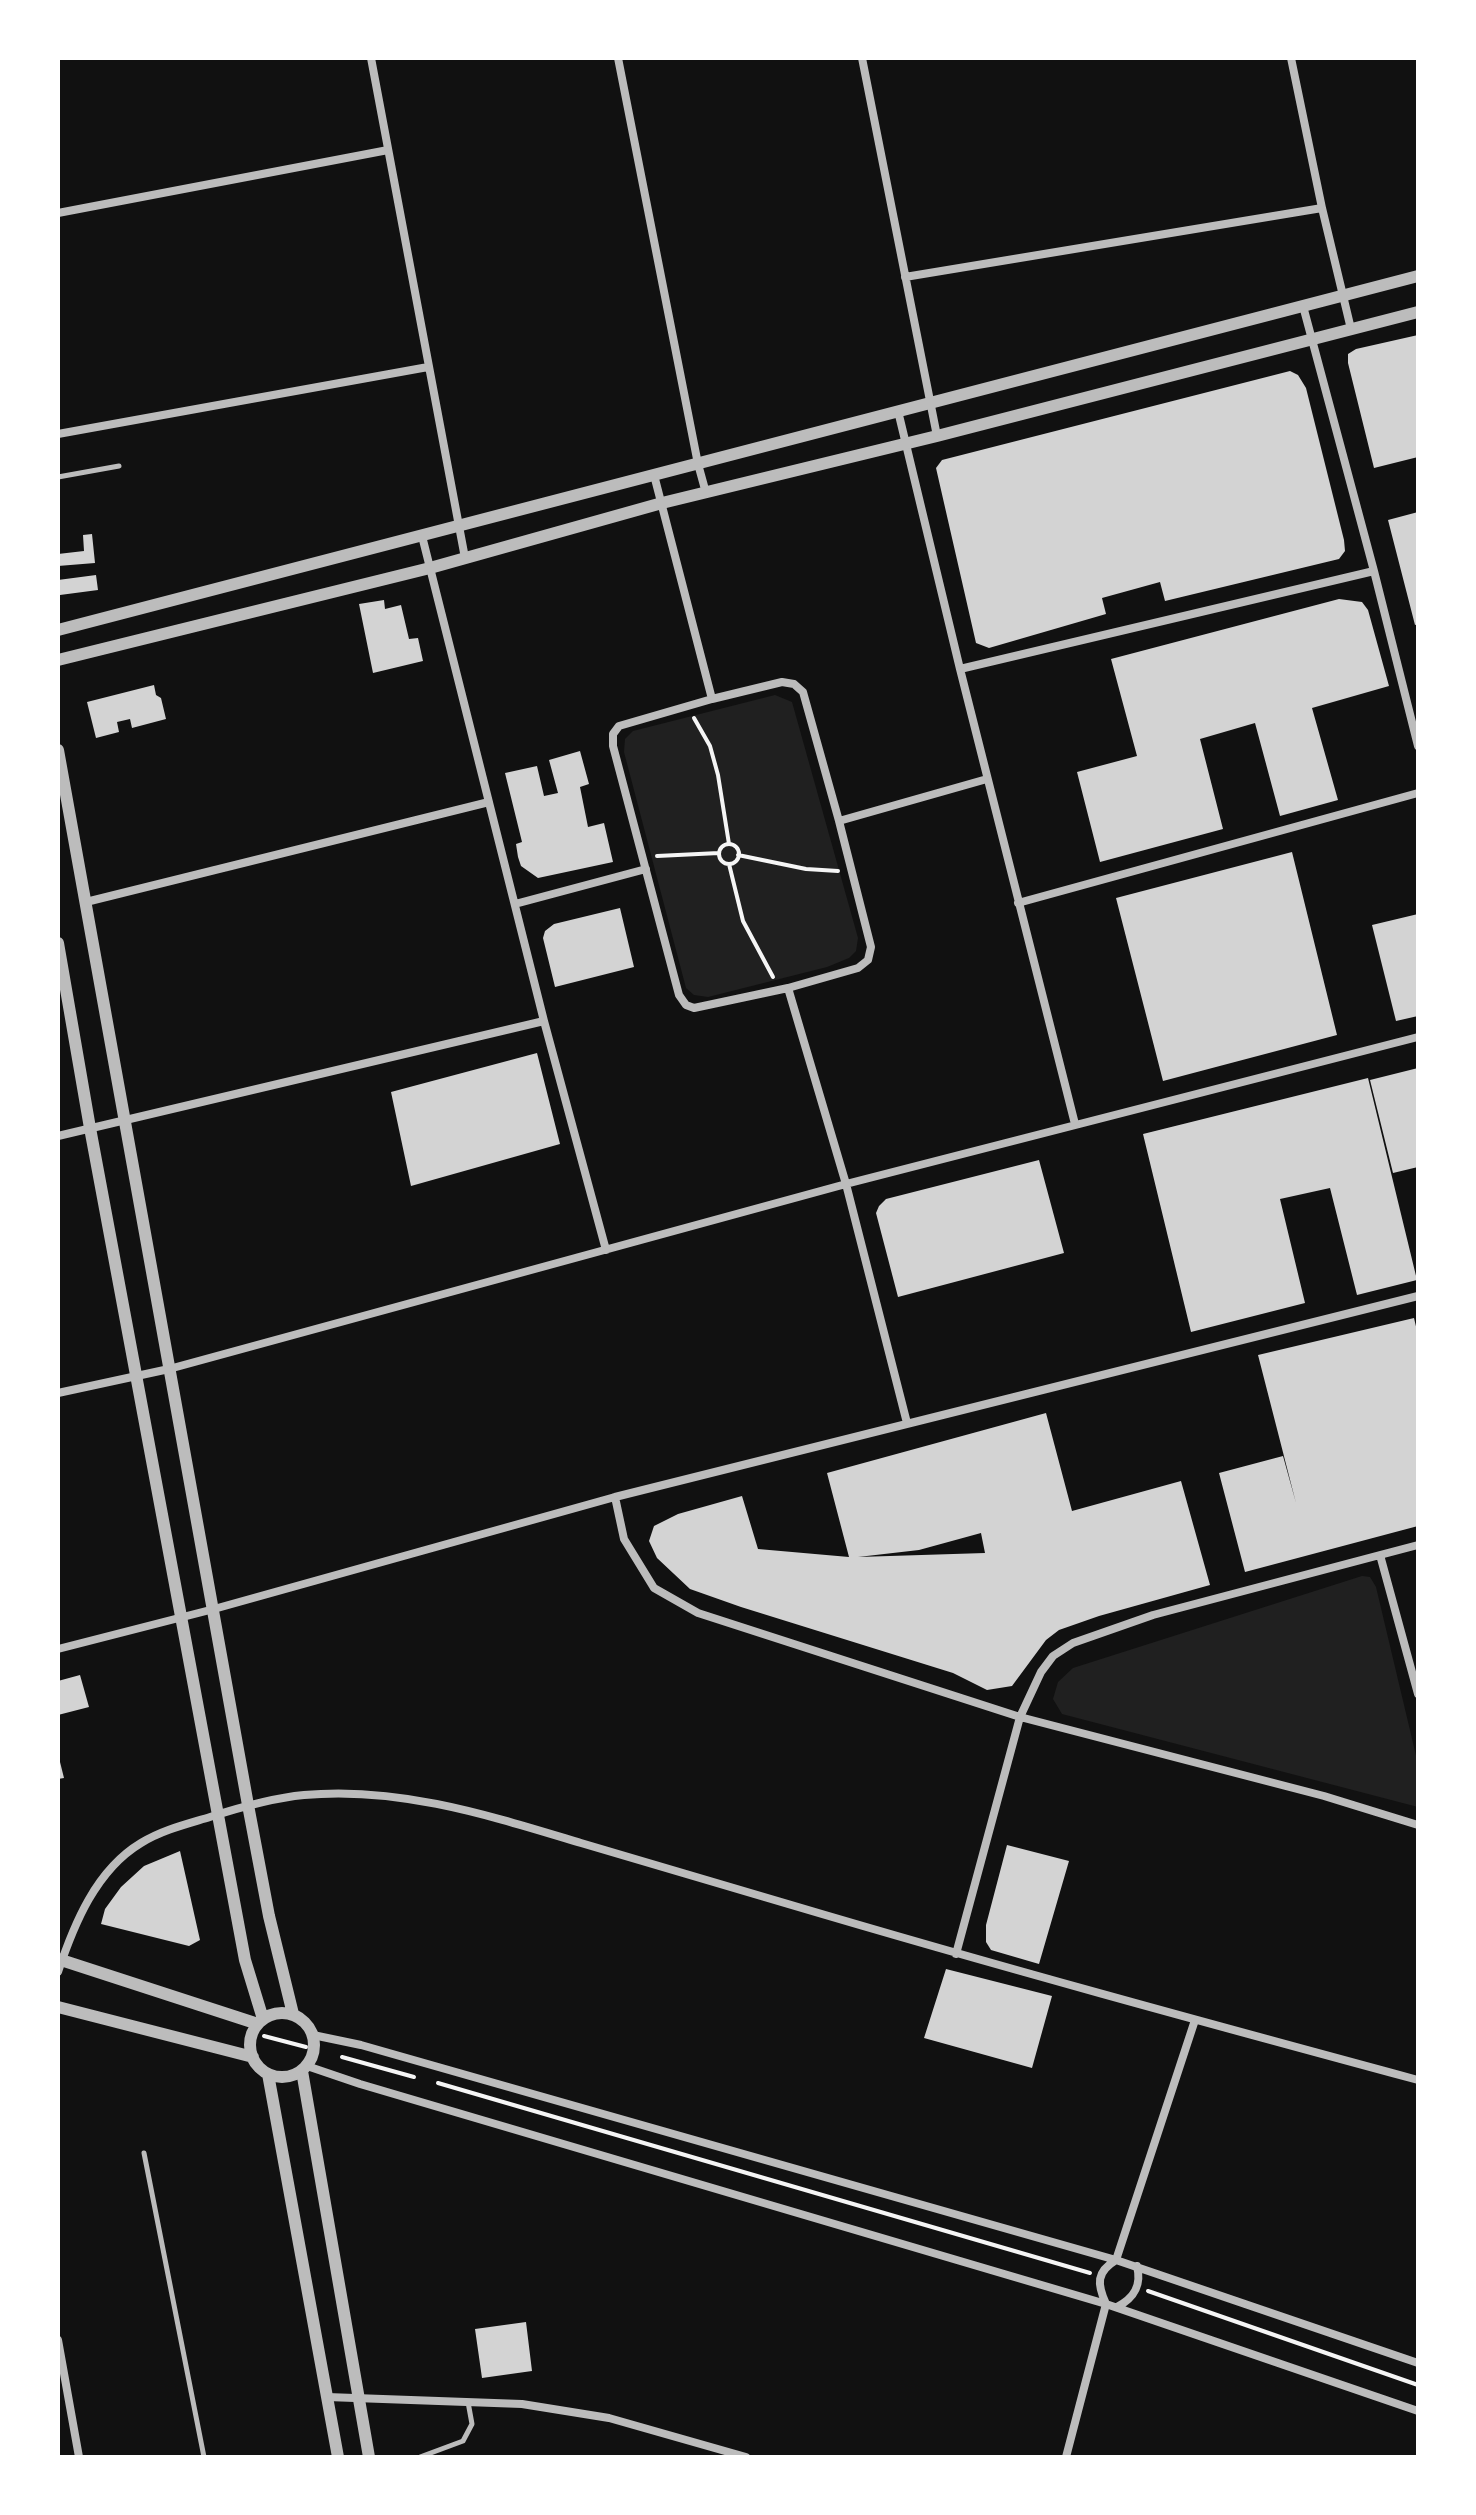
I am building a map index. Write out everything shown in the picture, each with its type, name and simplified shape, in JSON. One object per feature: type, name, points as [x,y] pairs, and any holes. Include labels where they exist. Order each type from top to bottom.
[{"type":"street","points":[[371,58],[465,558]]},
{"type":"street","points":[[618,58],[706,493]]},
{"type":"street","points":[[862,58],[937,436]]},
{"type":"street","points":[[1291,58],[1351,329]]},
{"type":"street","points":[[58,213],[388,150]]},
{"type":"street","points":[[905,277],[1322,208]]},
{"type":"street","points":[[58,630],[1418,276]]},
{"type":"street","points":[[1303,306],[1418,746]]},
{"type":"street","points":[[58,660],[430,568],[662,503],[906,444],[1418,312]]},
{"type":"street","points":[[58,434],[428,367]]},
{"type":"street","points":[[898,411],[1075,1124]]},
{"type":"street","points":[[654,475],[712,699]]},
{"type":"street","points":[[422,536],[544,1021],[606,1250]]},
{"type":"street","points":[[960,669],[1374,571]]},
{"type":"street","points":[[782,682],[794,684],[803,692],[871,947],[868,960],[858,968],[784,989],[694,1008],[686,1005],[679,995],[613,746],[613,734],[619,726],[712,699],[782,682]]},
{"type":"street","points":[[58,750],[248,1805],[275,1943],[293,2014]]},
{"type":"street","points":[[839,821],[987,779]]},
{"type":"street","points":[[1018,903],[1418,793]]},
{"type":"street","points":[[86,902],[489,802]]},
{"type":"street","points":[[515,904],[646,869]]},
{"type":"street","points":[[58,943],[90,1128],[219,1814],[245,1960],[258,2025],[251,2049],[261,2069],[279,2077],[291,2076],[304,2068],[314,2049],[313,2035],[293,2014],[277,2013],[258,2025],[59,1964],[80,1915],[117,1861],[140,1843],[163,1832],[219,1814],[277,1799],[342,1793],[383,1794],[448,1806],[534,1829],[956,1954],[1418,2080]]},
{"type":"street","points":[[784,989],[846,1184],[907,1423]]},
{"type":"street","points":[[58,1136],[544,1021]]},
{"type":"street","points":[[58,1393],[169,1369],[846,1184],[1418,1037]]},
{"type":"street","points":[[58,1649],[214,1609],[615,1497],[1418,1296]]},
{"type":"street","points":[[615,1497],[624,1539],[654,1588],[698,1613],[1020,1717],[1324,1796],[1418,1825]]},
{"type":"street","points":[[956,1954],[1020,1717],[1041,1672],[1053,1656],[1073,1643],[1153,1615],[1418,1545]]},
{"type":"street","points":[[1380,1555],[1418,1694]]},
{"type":"street","points":[[58,2007],[253,2057]]},
{"type":"street","points":[[1066,2457],[1106,2304],[1099,2286],[1100,2275],[1102,2269],[1116,2260],[1195,2020]]},
{"type":"street","points":[[313,2035],[361,2045],[1137,2266],[1418,2363]]},
{"type":"street","points":[[304,2068],[1117,2307],[1418,2411]]},
{"type":"street","points":[[304,2068],[369,2457]]},
{"type":"street","points":[[268,2074],[338,2457]]},
{"type":"street","points":[[1117,2307],[1128,2302],[1138,2288],[1137,2266]]},
{"type":"street","points":[[58,2340],[79,2457]]},
{"type":"street","points":[[327,2397],[522,2404],[609,2418],[746,2457]]},
{"type":"lane","points":[[58,477],[119,466]]},
{"type":"lane","points":[[144,2153],[204,2457]]},
{"type":"lane","points":[[420,2457],[463,2441],[472,2424],[467,2400]]},
{"type":"path","points":[[687,706],[710,746],[718,775],[729,844],[737,849],[738,855],[729,864]]},
{"type":"path","points":[[729,844],[722,847],[719,853],[721,861],[729,864]]},
{"type":"path","points":[[643,858],[719,853]]},
{"type":"path","points":[[738,855],[806,869],[852,871]]},
{"type":"path","points":[[729,864],[743,921],[784,989]]},
{"type":"path","points":[[258,2025],[314,2049],[420,2078]]},
{"type":"path","points":[[435,2083],[1100,2275]]},
{"type":"path","points":[[1138,2288],[1418,2385]]},
{"type":"shaded area","points":[[775,695],[792,702],[858,938],[856,951],[849,958],[827,967],[708,997],[694,995],[686,988],[624,752],[625,739],[633,731]]},
{"type":"shaded area","points":[[1362,1576],[1370,1577],[1376,1587],[1418,1764],[1418,1807],[1062,1714],[1053,1699],[1058,1682],[1073,1668]]},
{"type":"building","points":[[1418,335],[1418,457],[1374,468],[1348,354],[1356,349]]},
{"type":"building","points":[[1290,371],[1298,375],[1306,388],[1344,540],[1345,551],[1339,559],[1165,601],[1160,582],[1102,598],[1106,614],[989,648],[976,643],[936,468],[942,460]]},
{"type":"building","points":[[1418,512],[1418,624],[1415,625],[1388,520]]},
{"type":"building","points":[[92,534],[95,563],[58,566],[58,554],[84,551],[83,535]]},
{"type":"building","points":[[96,575],[98,590],[60,595],[58,580]]},
{"type":"building","points":[[1339,599],[1362,602],[1368,610],[1389,686],[1312,708],[1338,800],[1280,816],[1255,723],[1200,739],[1223,829],[1100,862],[1077,772],[1137,756],[1111,659]]},
{"type":"building","points":[[384,600],[385,609],[401,605],[409,639],[418,638],[423,661],[373,673],[359,604]]},
{"type":"building","points":[[154,685],[166,719],[132,728],[130,719],[117,722],[119,732],[96,738],[87,702]]},
{"type":"building","points":[[580,751],[589,784],[580,787],[588,827],[604,823],[613,862],[538,878],[521,866],[518,857],[516,844],[522,842],[505,773],[537,766],[544,796],[558,793],[549,760]]},
{"type":"building","points":[[1292,852],[1337,1035],[1163,1081],[1116,898]]},
{"type":"building","points":[[620,908],[634,967],[555,987],[543,938],[545,931],[554,924]]},
{"type":"building","points":[[1418,914],[1418,1016],[1396,1021],[1372,925]]},
{"type":"building","points":[[537,1053],[560,1144],[411,1186],[391,1092]]},
{"type":"building","points":[[1418,1068],[1418,1167],[1393,1173],[1370,1080]]},
{"type":"building","points":[[1368,1078],[1417,1280],[1357,1295],[1330,1188],[1280,1199],[1305,1303],[1191,1332],[1143,1134]]},
{"type":"building","points":[[1039,1160],[1064,1253],[898,1297],[876,1213],[886,1199]]},
{"type":"building","points":[[1414,1318],[1418,1335],[1418,1526],[1245,1572],[1219,1473],[1283,1456],[1296,1503],[1258,1355]]},
{"type":"building","points":[[1046,1413],[1072,1511],[1181,1481],[1210,1585],[1059,1630],[1046,1640],[1012,1686],[987,1690],[953,1673],[690,1589],[657,1558],[649,1541],[654,1526],[678,1514],[742,1496],[758,1549],[849,1557],[827,1473]],"holes":[[[981,1533],[985,1553],[858,1557],[919,1550]]]},
{"type":"building","points":[[80,1675],[89,1707],[58,1715],[58,1681]]},
{"type":"building","points":[[58,1754],[64,1778],[58,1779]]},
{"type":"building","points":[[1007,1845],[1069,1861],[1039,1964],[991,1950],[986,1942],[986,1925]]},
{"type":"building","points":[[180,1851],[200,1940],[189,1946],[101,1924],[105,1909],[121,1887],[144,1866]]},
{"type":"building","points":[[946,1969],[1052,1996],[1032,2068],[924,2038]]},
{"type":"building","points":[[526,2322],[532,2371],[482,2378],[475,2329]]}]
